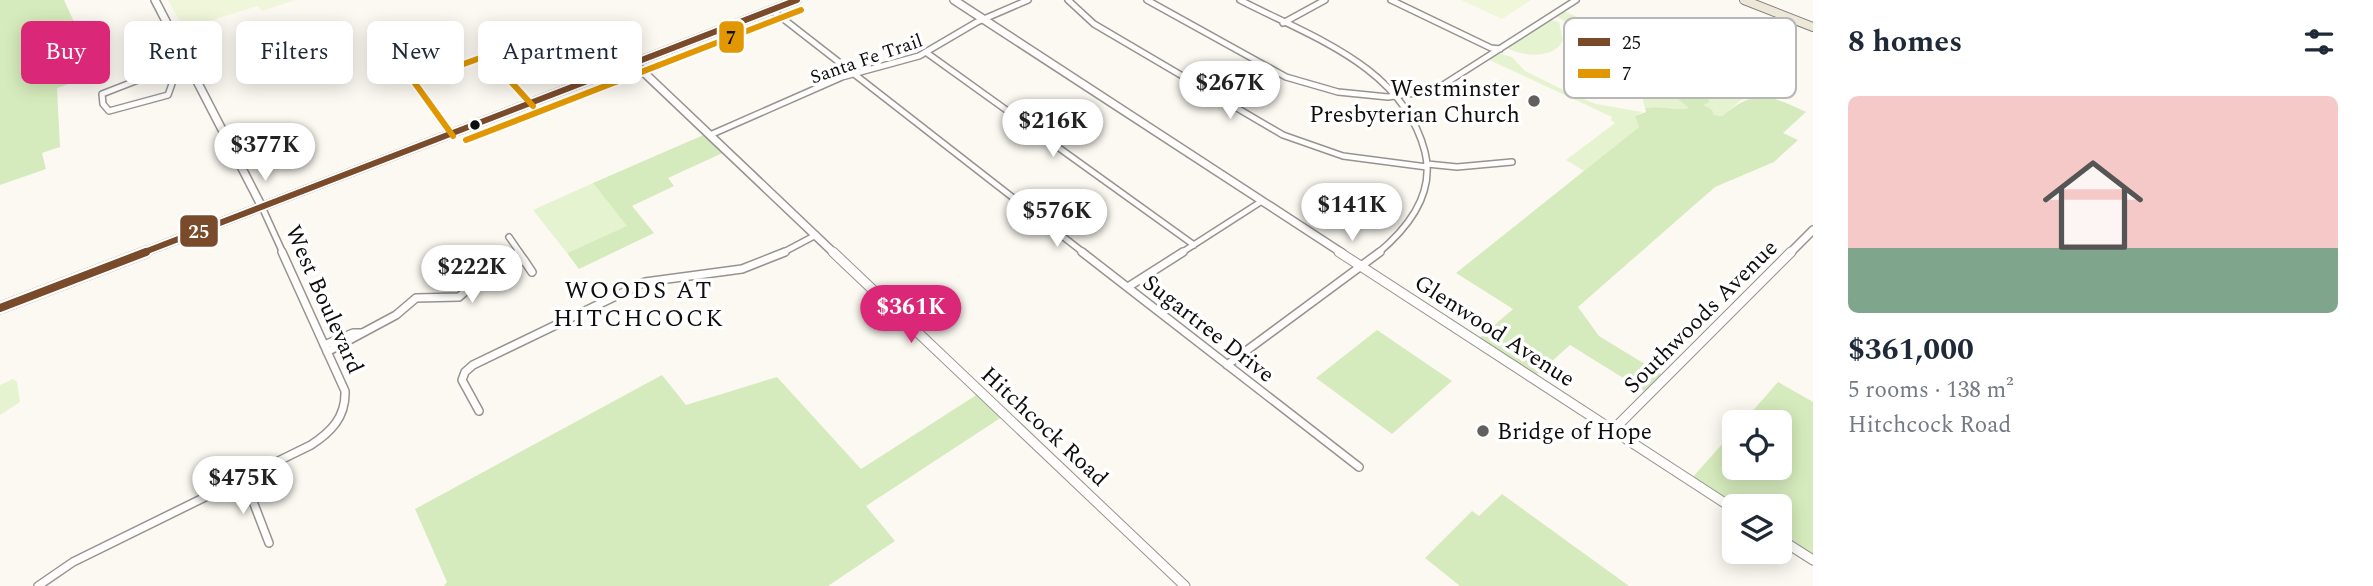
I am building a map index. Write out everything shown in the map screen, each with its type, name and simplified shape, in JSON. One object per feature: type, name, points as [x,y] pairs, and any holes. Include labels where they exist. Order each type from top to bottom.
[{"type":"main road","points":[[642,60],[797,0]]},
{"type":"main road","points":[[1744,0],[1790,18]]},
{"type":"main road","points":[[1796,20],[1813,27]]},
{"type":"main road","points":[[0,308],[581,84]]},
{"type":"street","name":"West Boulevard","points":[[155,0],[166,21]]},
{"type":"street","name":"Glenwood Avenue","points":[[954,0],[1722,501]]},
{"type":"street","name":"Santa Fe Trail","points":[[710,135],[853,73],[927,53],[984,19],[1028,0]]},
{"type":"street","points":[[1068,0],[1094,24],[1283,135],[1324,151],[1362,160],[1457,167],[1512,162]]},
{"type":"street","points":[[1147,0],[1286,77],[1338,92],[1398,96],[1435,90],[1576,0]]},
{"type":"street","points":[[1227,365],[1393,242],[1410,222],[1423,197],[1427,165],[1416,125],[1398,96],[1366,68],[1240,0]]},
{"type":"street","points":[[1283,23],[1325,0]]},
{"type":"street","points":[[1391,0],[1491,48],[1500,49]]},
{"type":"street","name":"Sugartree Drive","points":[[772,10],[1359,467]]},
{"type":"street","points":[[927,53],[1195,245]]},
{"type":"street","name":"Hitchcock Road","points":[[642,70],[1185,586]]},
{"type":"street","points":[[159,77],[173,82],[168,95],[109,111],[103,104],[102,94],[130,85],[159,77]]},
{"type":"street","name":"West Boulevard","points":[[38,586],[73,562],[311,445],[337,423],[345,408],[346,395],[326,348],[262,207],[199,84]]},
{"type":"street","points":[[1128,287],[1262,201]]},
{"type":"street","name":"Southwoods Avenue","points":[[1613,430],[1813,230]]},
{"type":"street","points":[[479,411],[462,380],[465,372],[473,365],[635,286],[668,277],[752,266],[816,235]]},
{"type":"street","points":[[509,237],[533,272]]},
{"type":"street","points":[[326,348],[396,316],[416,298],[459,297],[476,282],[524,260]]},
{"type":"street","points":[[244,478],[269,543]]},
{"type":"street","points":[[1792,547],[1813,560]]},
{"type":"green space","points":[[0,0],[64,0],[74,21],[21,21],[21,84],[69,84],[57,88],[60,147],[42,153],[46,169],[0,185]]},
{"type":"green space","points":[[168,0],[295,0],[262,11],[258,6],[210,21],[180,21]]},
{"type":"green space","points":[[1461,0],[1531,0],[1502,19]]},
{"type":"green space","points":[[1561,10],[1580,18],[1564,18],[1564,21],[1554,15]]},
{"type":"green space","points":[[1547,19],[1559,22],[1563,40],[1553,51],[1536,55],[1518,53],[1504,46]]},
{"type":"green space","points":[[1495,52],[1512,57],[1525,71],[1564,90],[1564,95],[1485,58]]},
{"type":"green space","points":[[1571,98],[1642,112],[1635,116],[1639,127],[1584,171],[1566,160],[1615,123],[1611,120],[1612,117]]},
{"type":"green space","points":[[1642,98],[1677,98],[1690,108],[1657,107],[1645,108]]},
{"type":"green space","points":[[1676,98],[1708,98],[1709,102],[1704,105],[1712,110],[1714,115],[1722,116],[1744,101],[1754,98],[1772,98],[1806,112],[1783,133],[1798,140],[1774,162],[1715,187],[1578,307],[1599,336],[1666,377],[1649,394],[1570,345],[1533,378],[1476,341],[1513,309],[1456,273],[1639,127],[1635,116],[1646,112],[1645,108],[1689,108]]},
{"type":"green space","points":[[1699,98],[1746,99],[1722,116],[1713,115]]},
{"type":"green space","points":[[708,133],[727,151],[668,178],[674,186],[632,206],[654,233],[579,269],[567,253],[627,226],[593,183]]},
{"type":"green space","points":[[593,183],[628,226],[567,253],[533,210]]},
{"type":"green space","points":[[1377,330],[1452,381],[1392,434],[1316,378]]},
{"type":"green space","points":[[662,375],[686,405],[777,377],[861,469],[981,392],[1005,415],[866,506],[895,541],[828,586],[444,586],[447,582],[415,509]]},
{"type":"green space","points":[[13,379],[17,382],[20,402],[0,415],[0,385]]},
{"type":"green space","points":[[1778,382],[1813,402],[1813,560],[1792,547],[1792,494],[1722,494],[1722,499],[1690,480],[1722,444],[1722,480],[1792,480],[1792,410],[1754,410]]},
{"type":"green space","points":[[1502,494],[1629,586],[1460,586],[1425,558],[1472,511],[1479,516]]},
{"type":"transit line","name":"25","points":[[0,308],[797,0]]},
{"type":"transit line","name":"7","points":[[466,140],[801,10]]},
{"type":"transit line","name":"7","points":[[464,64],[478,59]]},
{"type":"transit line","name":"7","points":[[415,84],[453,136]]},
{"type":"transit line","name":"7","points":[[513,84],[533,106]]},
{"type":"place","name":"Westminster Presbyterian Church","points":[[1534,101]]},
{"type":"place","name":"Bridge of Hope","points":[[1483,431]]},
{"type":"district","name":"WOODS AT HITCHCOCK","points":[[639,304]]}]
